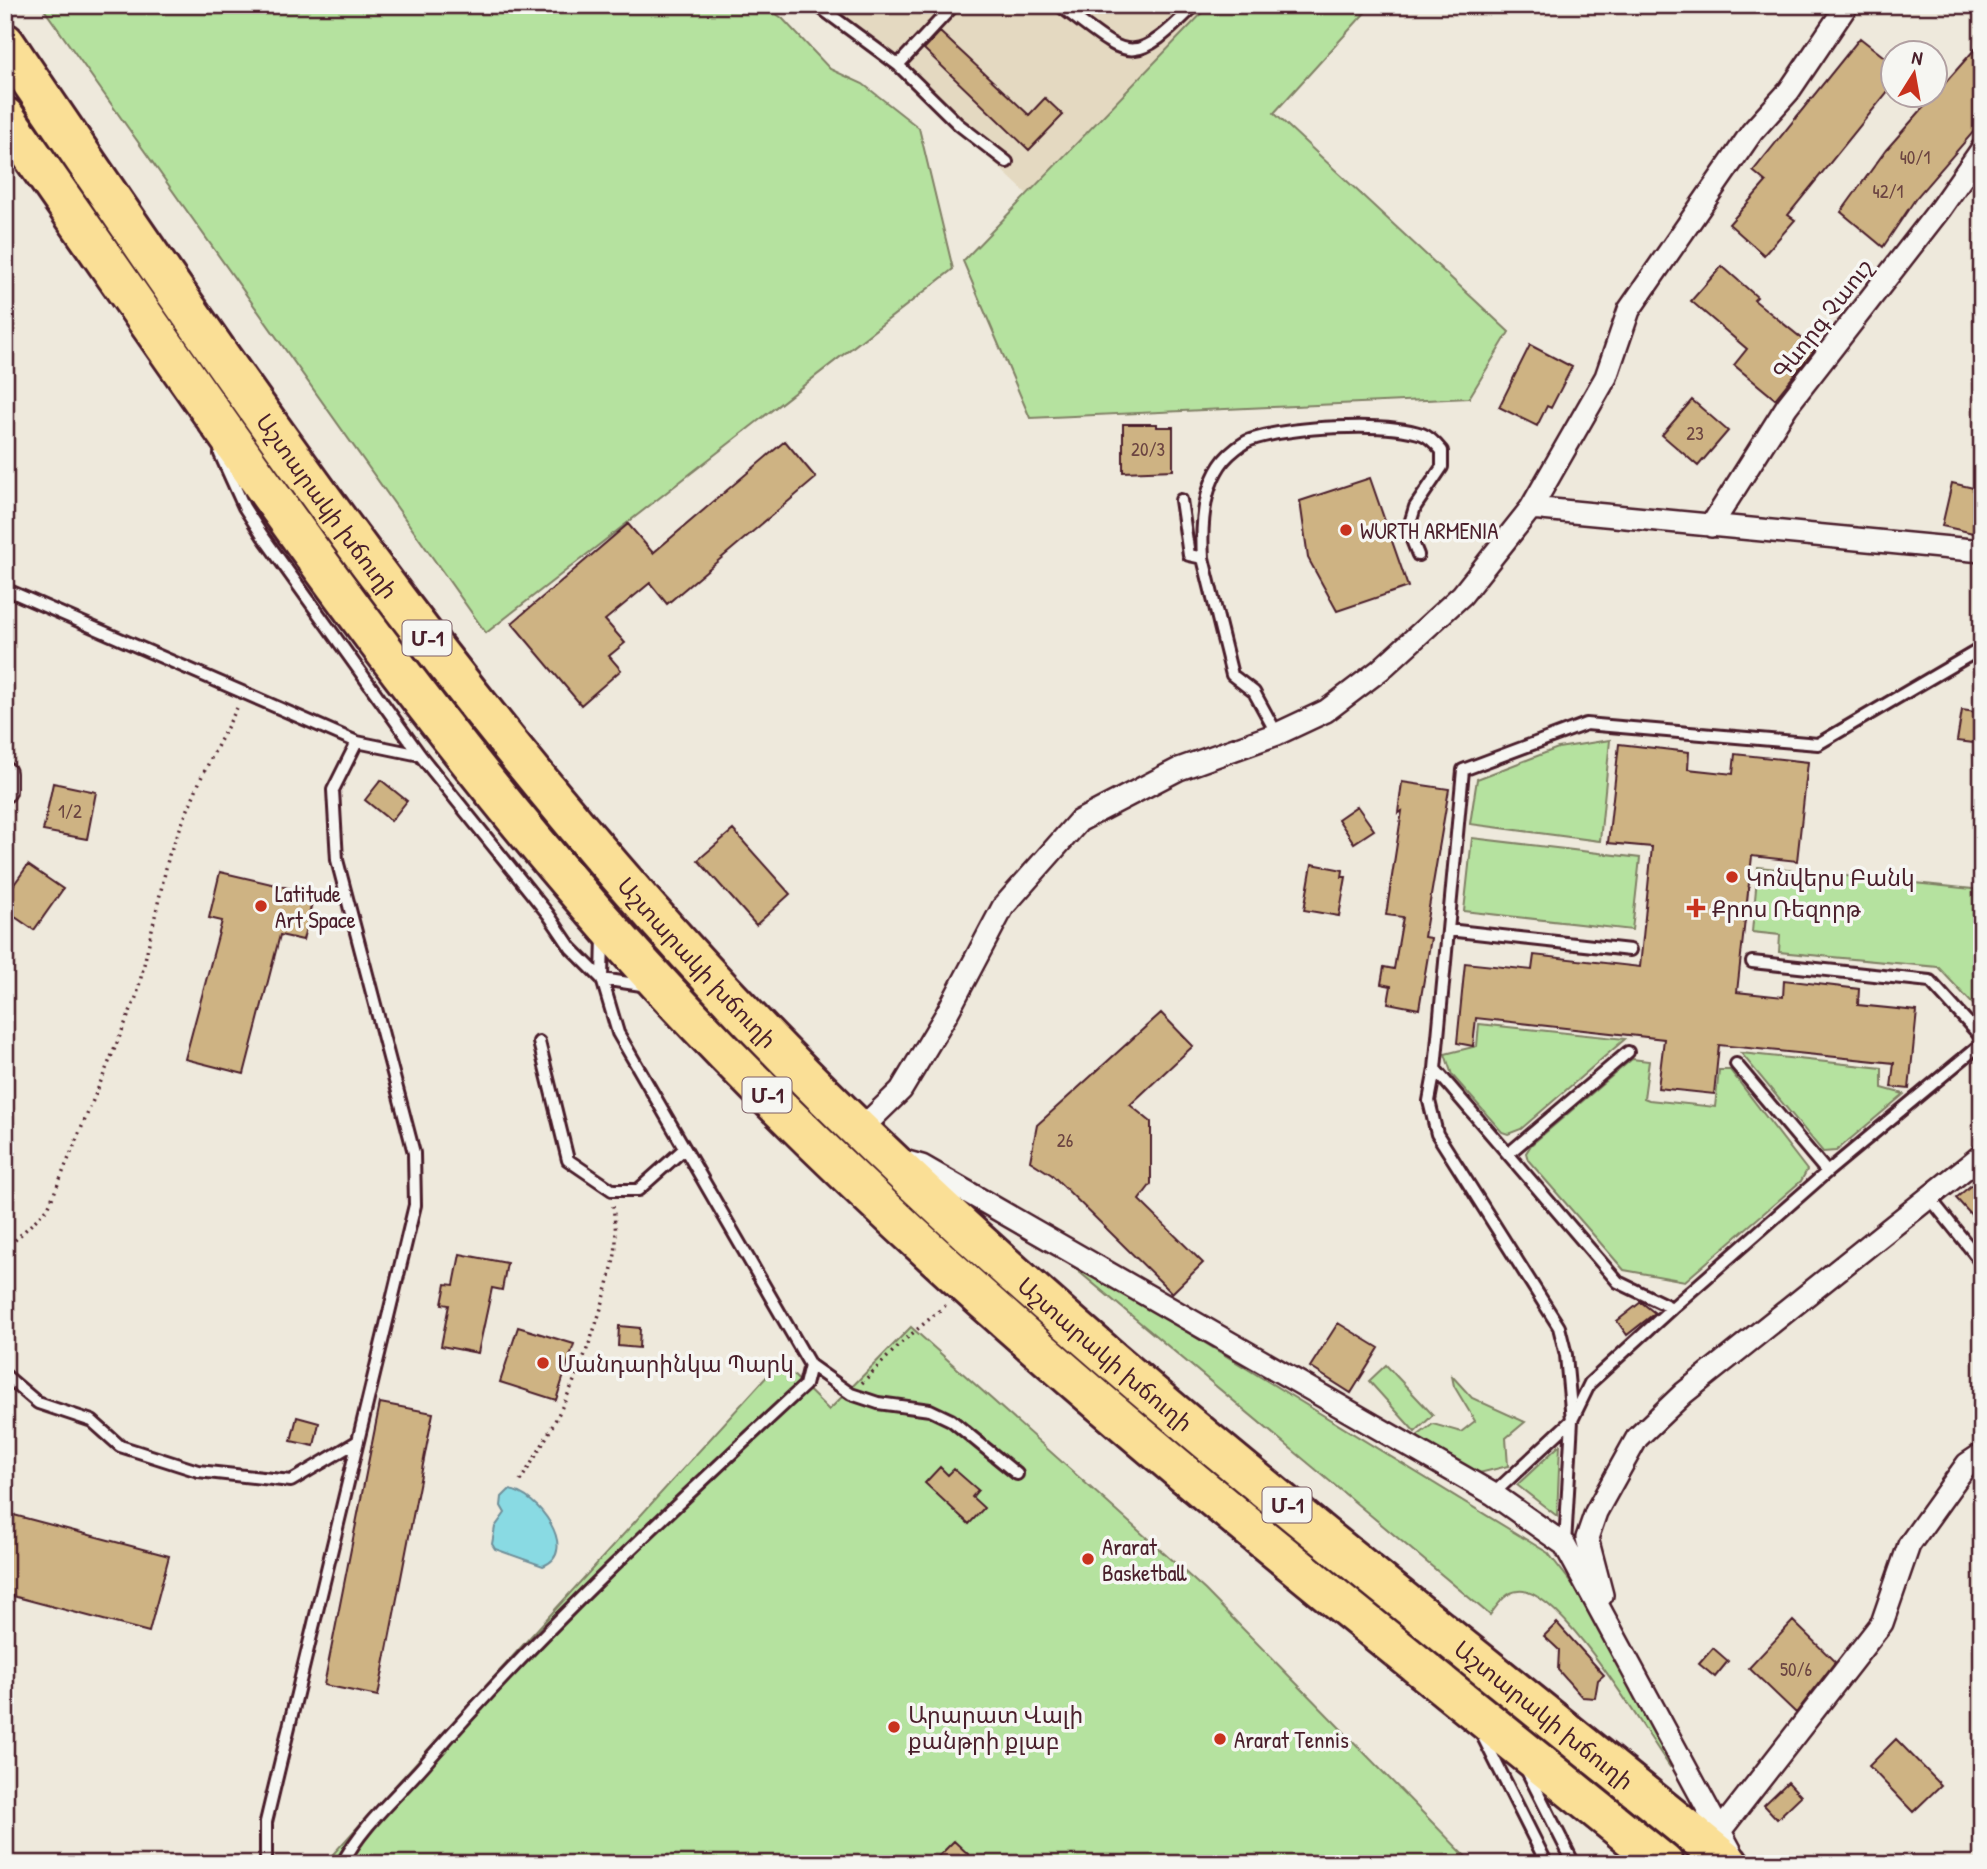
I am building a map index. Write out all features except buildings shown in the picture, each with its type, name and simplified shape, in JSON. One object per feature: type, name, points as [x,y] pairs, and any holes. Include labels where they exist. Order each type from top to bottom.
[{"type":"highway","name":"Աշտարակի խճուղի","points":[[5,43],[278,435],[500,734],[652,914],[750,1021],[859,1130],[991,1254],[1248,1473],[1725,1848]]},
{"type":"highway","name":"Աշտարակի խճուղի","points":[[5,117],[191,380],[230,452],[468,760],[603,922],[664,989],[834,1163],[967,1287],[1221,1504],[1664,1864]]},
{"type":"highway","points":[[230,452],[278,435]]},
{"type":"street","points":[[859,1130],[901,1090],[946,1015],[1003,907],[1079,821],[1179,769],[1277,734],[1326,711],[1380,670],[1462,594],[1531,508],[1606,377],[1629,310],[1752,132],[1789,92],[1847,5]]},
{"type":"street","name":"Գևորգ Չաուշ","points":[[1711,526],[1787,406],[1940,209],[1982,149]]},
{"type":"street","points":[[1531,508],[1982,551]]},
{"type":"street","points":[[5,773],[5,791]]},
{"type":"street","points":[[1612,1631],[1587,1538],[1596,1512],[1637,1438],[1684,1393],[1982,1155]]},
{"type":"street","points":[[887,1156],[922,1166],[1493,1494],[1565,1545],[1725,1848],[1738,1864]]},
{"type":"street","points":[[1725,1848],[1882,1623],[1909,1545],[1967,1464],[1982,1454]]},
{"type":"lane","points":[[817,5],[898,65],[958,124],[1007,162]]},
{"type":"lane","points":[[898,65],[954,5]]},
{"type":"lane","points":[[1059,5],[1113,46],[1136,52],[1161,40],[1195,5]]},
{"type":"lane","points":[[191,380],[210,430]]},
{"type":"lane","points":[[1277,734],[1254,692],[1232,675],[1203,558],[1203,514],[1215,474],[1226,458],[1248,441],[1350,427],[1405,430],[1425,435],[1442,451],[1442,467],[1415,507],[1408,530],[1418,555]]},
{"type":"lane","points":[[230,452],[244,507],[262,535],[420,755],[548,914],[571,948],[602,978],[664,989]]},
{"type":"lane","points":[[1181,500],[1189,555],[1203,558]]},
{"type":"lane","points":[[5,589],[357,742],[420,755]]},
{"type":"lane","points":[[1565,1545],[1572,1420],[1566,1355],[1559,1328],[1437,1134],[1429,1101],[1435,1069],[1464,770],[1586,724],[1818,744],[1982,648]]},
{"type":"lane","points":[[266,1864],[266,1822],[415,1205],[414,1153],[337,860],[333,790],[357,742]]},
{"type":"lane","points":[[603,922],[602,978],[618,1033],[810,1365],[851,1394],[878,1403],[930,1410],[951,1420],[1017,1474]]},
{"type":"lane","points":[[1448,930],[1630,950]]},
{"type":"lane","points":[[1752,962],[1930,981],[1982,1038]]},
{"type":"lane","points":[[539,1042],[568,1160],[612,1190],[638,1190],[684,1149]]},
{"type":"lane","points":[[1493,1494],[1572,1420],[1590,1383],[1827,1172],[1982,1043]]},
{"type":"lane","points":[[1508,1154],[1628,1052]]},
{"type":"lane","points":[[1736,1064],[1827,1172]]},
{"type":"lane","points":[[1435,1069],[1618,1283],[1672,1308]]},
{"type":"lane","points":[[1929,1197],[1982,1264]]},
{"type":"lane","points":[[342,1864],[383,1808],[527,1651],[631,1548],[805,1385],[810,1365]]},
{"type":"lane","points":[[5,1375],[38,1403],[92,1421],[120,1446],[198,1471],[291,1481],[358,1440]]},
{"type":"lane","points":[[1468,1705],[1507,1789],[1547,1864]]},
{"type":"lane","points":[[1502,1732],[1535,1785],[1574,1864]]},
{"type":"path","points":[[5,1250],[48,1208],[136,995],[169,855],[201,778],[245,693]]},
{"type":"path","points":[[520,1481],[573,1383],[599,1307],[614,1259],[617,1235],[612,1190]]},
{"type":"path","points":[[851,1394],[901,1343],[967,1287]]},
{"type":"shaded area","points":[[828,5],[1215,5],[1028,195]]},
{"type":"green space","points":[[41,5],[763,5],[782,18],[830,69],[863,84],[919,128],[953,269],[486,633]]},
{"type":"green space","points":[[1210,5],[1372,5],[1274,113],[1509,332],[1469,398],[1030,418],[963,261]]},
{"type":"green space","points":[[1610,740],[1600,841],[1470,824],[1477,779],[1558,748]]},
{"type":"green space","points":[[1472,838],[1640,858],[1632,930],[1464,911]]},
{"type":"green space","points":[[1758,867],[1982,890],[1982,1014],[1938,967],[1779,952],[1780,935],[1752,932]]},
{"type":"green space","points":[[1479,1024],[1625,1039],[1521,1129],[1508,1134],[1502,1132],[1452,1075],[1445,1054],[1477,1046]]},
{"type":"green space","points":[[1741,1053],[1882,1068],[1882,1088],[1904,1094],[1836,1151],[1823,1152]]},
{"type":"green space","points":[[1632,1059],[1649,1061],[1644,1098],[1649,1100],[1715,1107],[1719,1070],[1730,1070],[1807,1170],[1801,1181],[1685,1281],[1624,1270],[1528,1160],[1526,1153],[1531,1145]]},
{"type":"green space","points":[[1053,1250],[1548,1553],[1573,1585],[1673,1755],[1673,1765],[1670,1767],[1600,1664],[1556,1611],[1535,1595],[1518,1591],[1505,1597],[1490,1615]]},
{"type":"green space","name":"Արարատ Վալի քանթրի քլաբ","points":[[911,1327],[1205,1590],[1473,1864],[324,1864],[780,1362],[829,1410]]},
{"type":"green space","points":[[1386,1365],[1433,1415],[1415,1432],[1369,1381]]},
{"type":"green space","points":[[1452,1376],[1472,1398],[1525,1422],[1506,1438],[1508,1466],[1467,1476],[1409,1442],[1433,1424],[1461,1432],[1475,1421],[1454,1386]]},
{"type":"green space","points":[[1560,1445],[1557,1516],[1517,1485]]},
{"type":"water","points":[[509,1490],[532,1501],[551,1524],[557,1549],[553,1559],[543,1566],[495,1549],[492,1544],[495,1527],[505,1513],[501,1506],[502,1497]]},
{"type":"place","name":"WURTH ARMENIA","points":[[1346,530]]},
{"type":"place","name":"Կոնվերս Բանկ","points":[[1732,877]]},
{"type":"place","name":"Latitude Art Space","points":[[261,906]]},
{"type":"place","name":"Քրոս Ռեզորթ","points":[[1696,908]]},
{"type":"place","name":"Մանդարինկա Պարկ","points":[[543,1363]]},
{"type":"place","name":"Ararat Basketball","points":[[1088,1559]]},
{"type":"place","name":"Արարատ Վալի քանթրի քլաբ","points":[[894,1727]]},
{"type":"place","name":"Ararat Tennis","points":[[1220,1739]]}]
